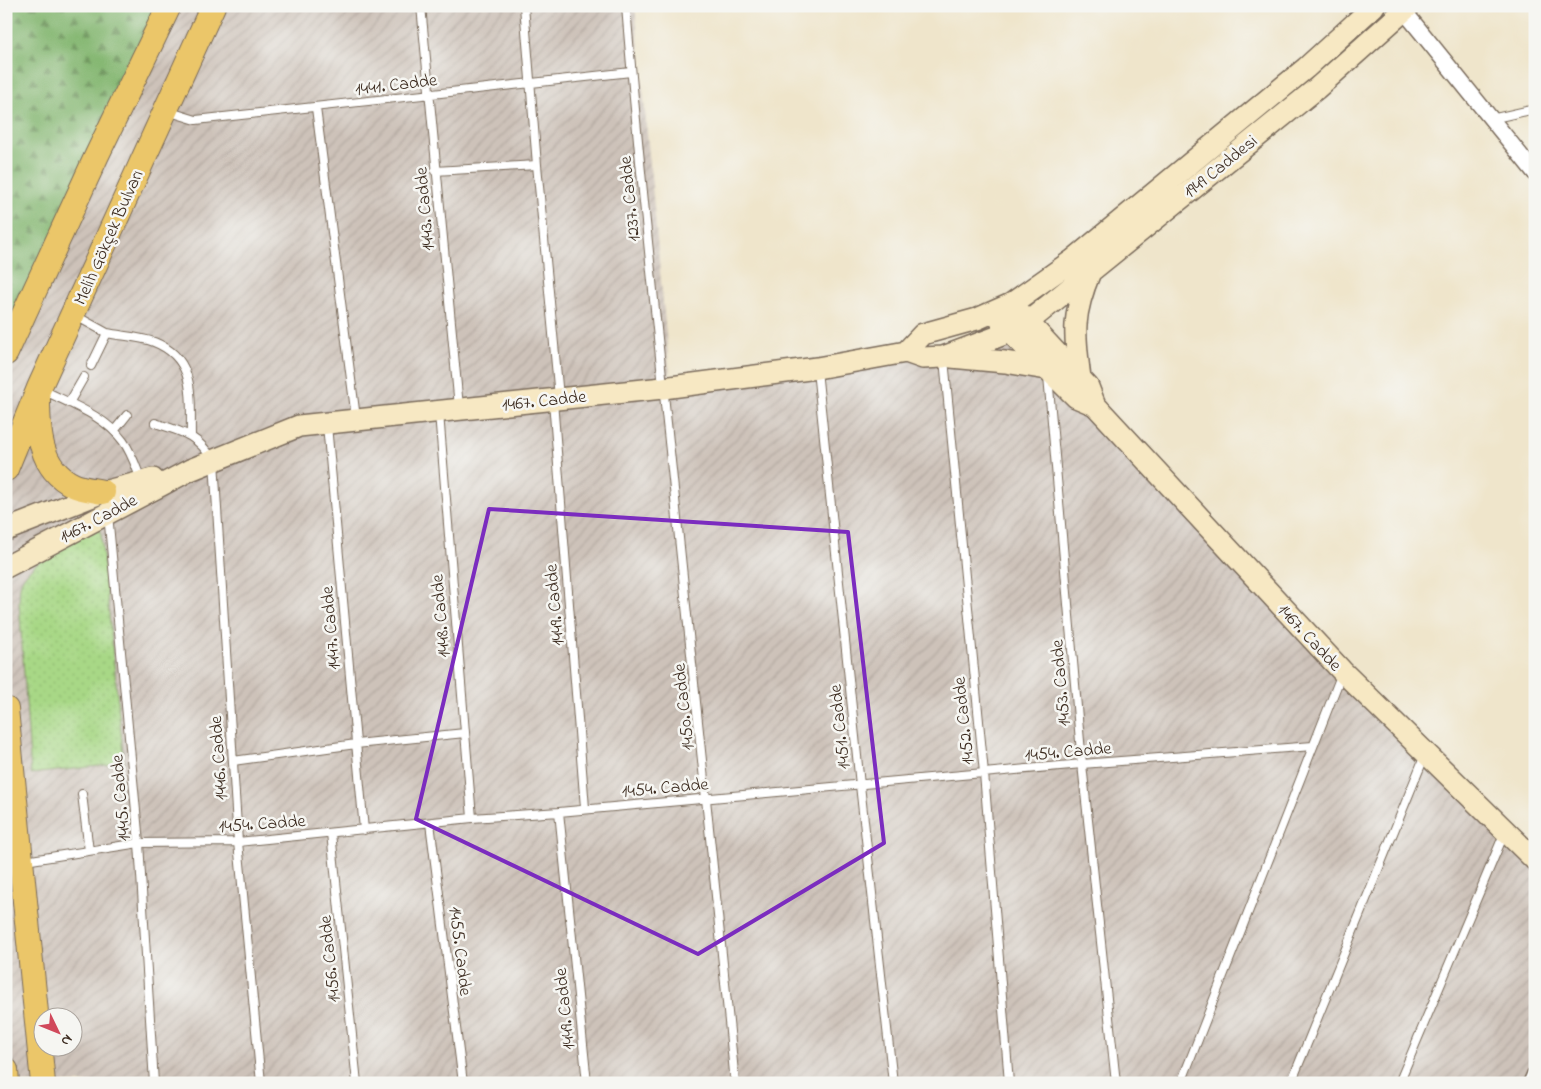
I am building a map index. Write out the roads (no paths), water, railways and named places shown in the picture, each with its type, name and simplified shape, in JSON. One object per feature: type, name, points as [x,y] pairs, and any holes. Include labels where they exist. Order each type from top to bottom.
[{"type":"main road","points":[[6,353],[97,155],[169,6]]},
{"type":"main road","name":"Melih Gökçek Bulvarı","points":[[6,469],[38,389],[213,6]]},
{"type":"main road","points":[[38,389],[40,442],[44,455],[57,474],[73,485],[106,502]]},
{"type":"main road","points":[[6,709],[43,1083]]},
{"type":"main road","points":[[6,1070],[7,1083]]},
{"type":"street","name":"1949 Caddesi","points":[[1012,304],[1073,260],[1306,68],[1374,6]]},
{"type":"street","name":"1949 Caddesi","points":[[1019,327],[1316,89],[1404,8]]},
{"type":"street","points":[[1404,8],[1535,173]]},
{"type":"street","points":[[1080,378],[1075,319],[1081,295],[1091,270]]},
{"type":"street","points":[[906,352],[923,334],[977,320],[1012,304]]},
{"type":"street","name":"1467. Cadde","points":[[1012,304],[1019,327],[1047,369],[1076,397],[1095,405]]},
{"type":"street","name":"1467. Cadde","points":[[991,313],[1019,327],[1080,378],[1088,387],[1095,405],[1342,671],[1535,860]]},
{"type":"street","name":"1467. Cadde","points":[[6,530],[106,502],[299,426],[664,388],[816,368],[906,352],[923,358],[943,357],[1019,327]]},
{"type":"street","points":[[943,357],[1005,362],[1047,369]]},
{"type":"street","name":"1467. Cadde","points":[[6,567],[106,502],[142,482],[190,470]]},
{"type":"street","points":[[1531,1083],[1535,1074]]},
{"type":"lane","name":"1443. Cadde","points":[[421,6],[430,95],[449,410]]},
{"type":"lane","name":"1449. Cadde","points":[[524,6],[556,399],[585,808]]},
{"type":"lane","name":"1237. Cadde","points":[[626,6],[631,72],[664,388]]},
{"type":"lane","name":"1441. Cadde","points":[[165,110],[196,120],[631,72]]},
{"type":"lane","points":[[316,108],[356,420]]},
{"type":"lane","points":[[1491,119],[1535,109]]},
{"type":"lane","points":[[435,171],[537,164]]},
{"type":"lane","points":[[73,314],[107,333],[153,342],[172,352],[182,362],[189,379],[191,436]]},
{"type":"lane","points":[[91,366],[107,333]]},
{"type":"lane","name":"1452. Cadde","points":[[943,357],[984,773],[1009,1083]]},
{"type":"lane","name":"1451. Cadde","points":[[816,368],[893,1083]]},
{"type":"lane","name":"1453. Cadde","points":[[1047,369],[1082,764],[1116,1083]]},
{"type":"lane","points":[[69,403],[84,377]]},
{"type":"lane","name":"1450. Cadde","points":[[664,388],[708,798],[735,1083]]},
{"type":"lane","points":[[38,389],[94,416],[114,431],[124,442],[142,482]]},
{"type":"lane","name":"1448. Cadde","points":[[449,410],[465,732],[472,818]]},
{"type":"lane","points":[[114,431],[127,416]]},
{"type":"lane","points":[[155,423],[191,436],[204,446],[214,460]]},
{"type":"lane","name":"1447. Cadde","points":[[326,423],[364,830]]},
{"type":"lane","name":"1446. Cadde","points":[[214,460],[238,842],[261,1083]]},
{"type":"lane","name":"1445. Cadde","points":[[106,502],[139,843],[154,1083]]},
{"type":"lane","points":[[1181,1083],[1342,671]]},
{"type":"lane","points":[[233,761],[356,744],[465,732]]},
{"type":"lane","name":"1454. Cadde","points":[[20,862],[139,843],[238,842],[472,818],[559,812],[585,808],[1082,764],[1313,746]]},
{"type":"lane","points":[[1291,1083],[1425,753]]},
{"type":"lane","points":[[82,794],[89,851]]},
{"type":"lane","name":"1449. Cadde","points":[[559,812],[587,1083]]},
{"type":"lane","name":"1455. Cadde","points":[[430,823],[463,1083]]},
{"type":"lane","points":[[1399,1083],[1505,832]]},
{"type":"lane","name":"1456. Cadde","points":[[331,833],[357,1083]]}]
